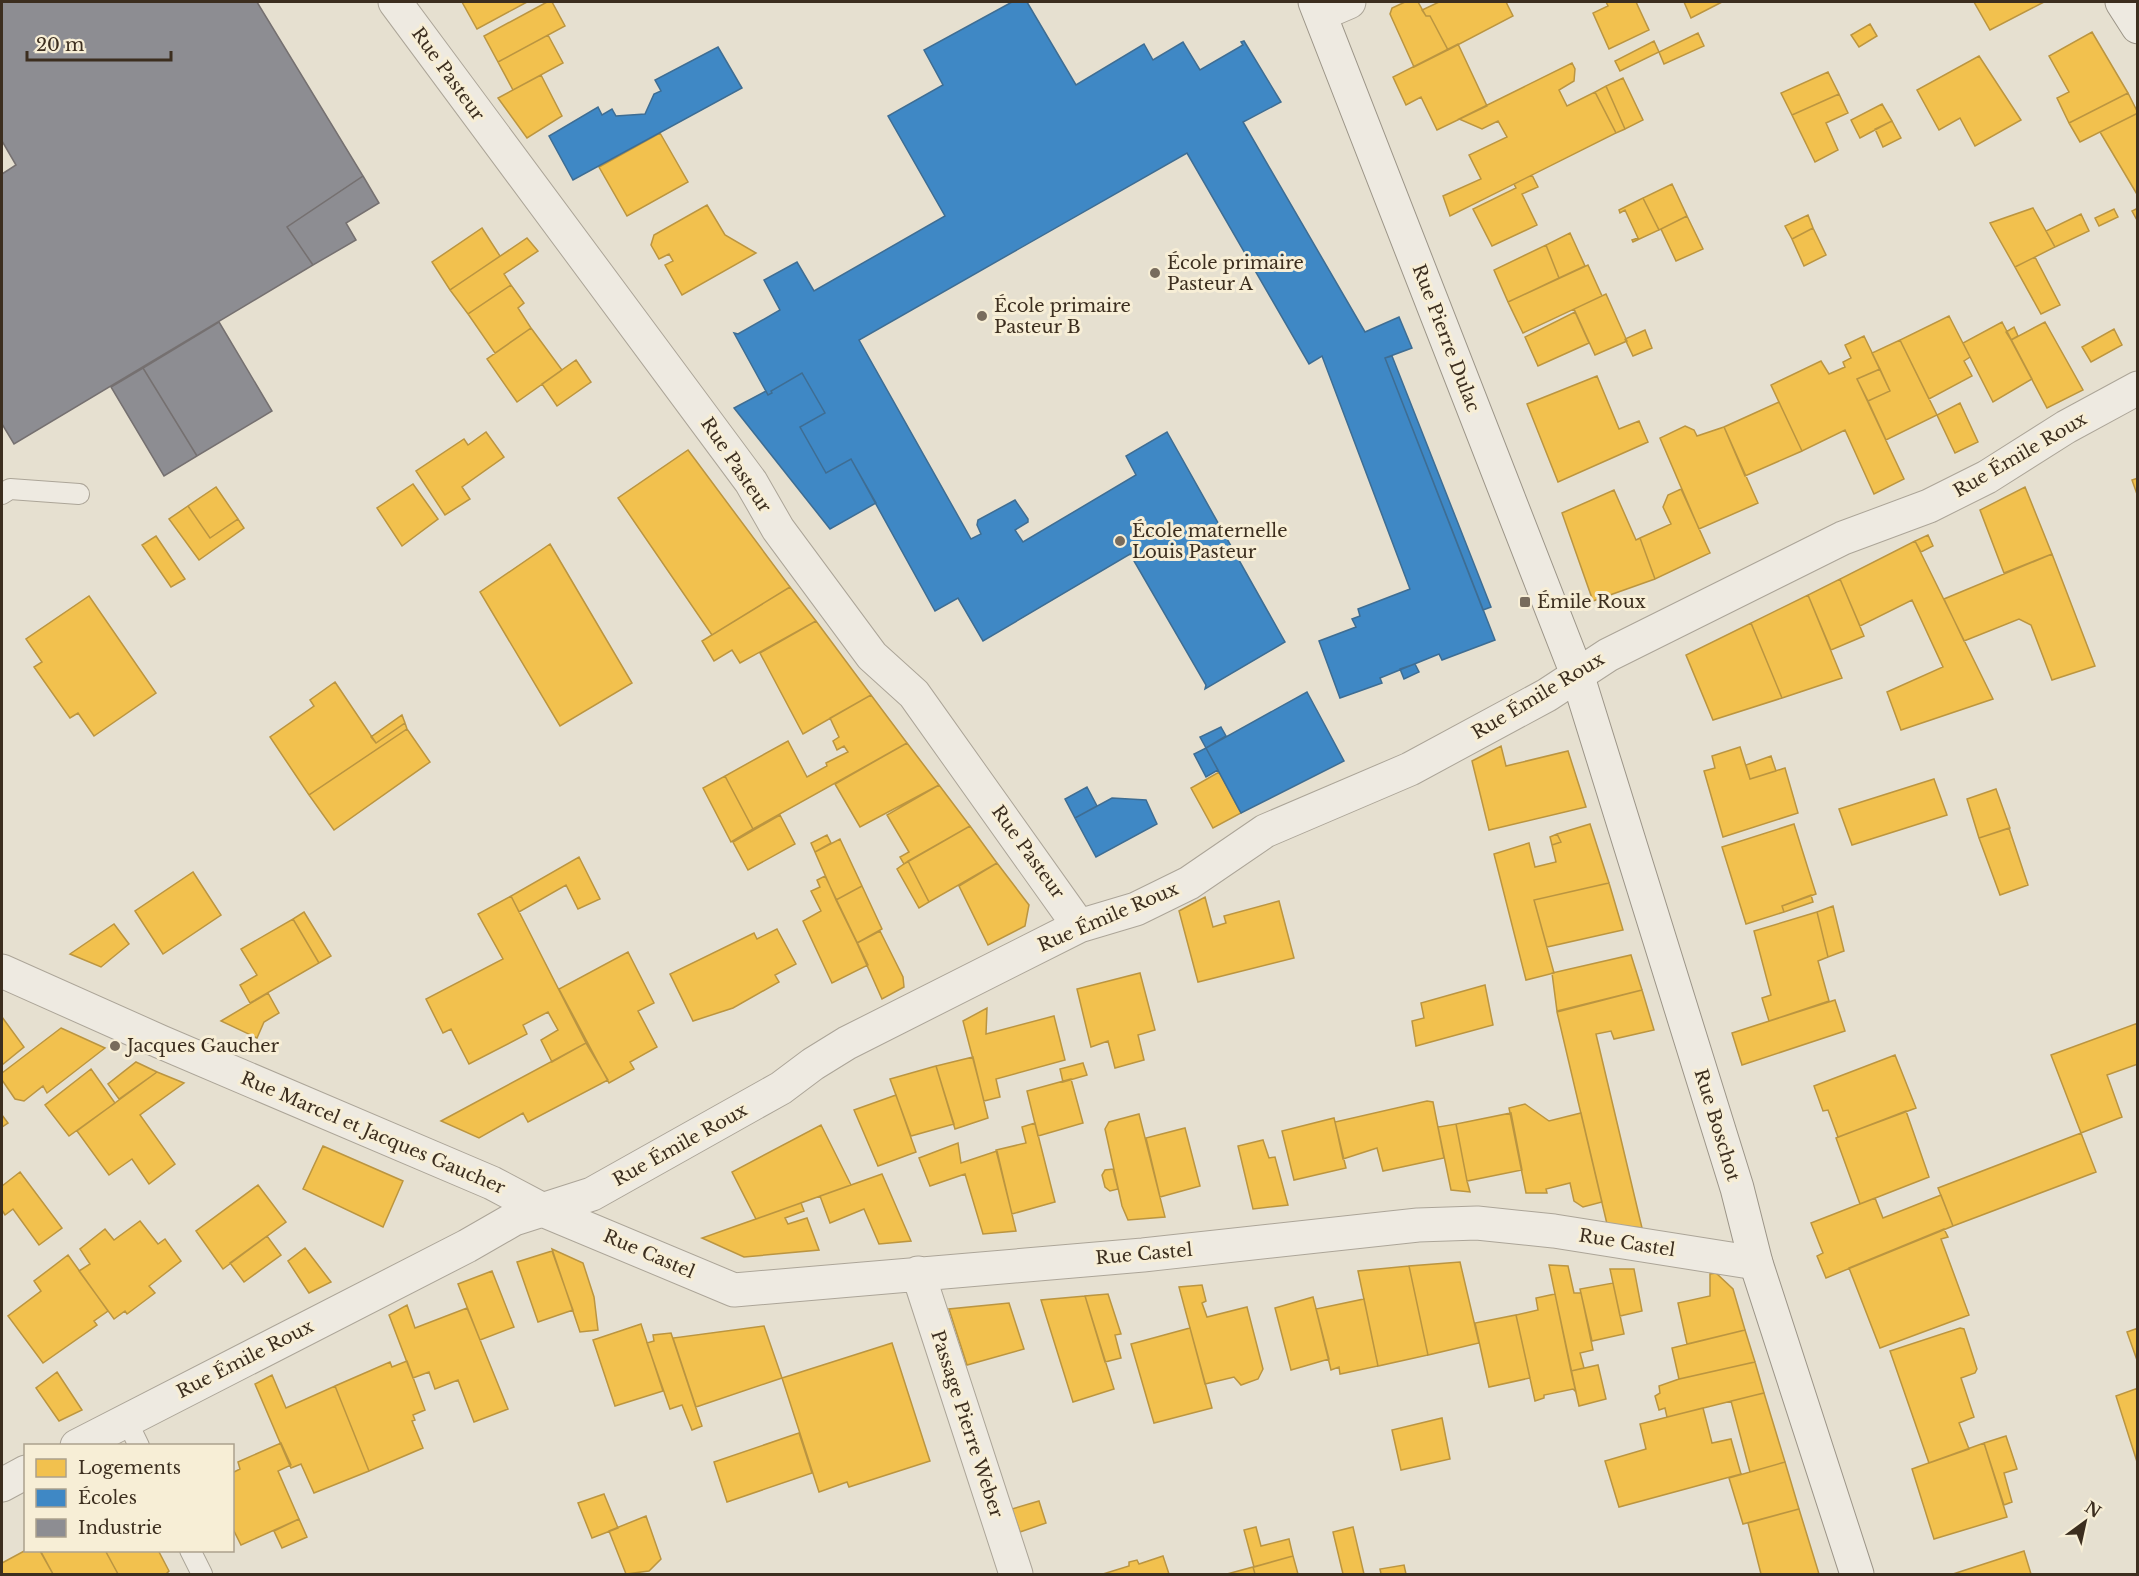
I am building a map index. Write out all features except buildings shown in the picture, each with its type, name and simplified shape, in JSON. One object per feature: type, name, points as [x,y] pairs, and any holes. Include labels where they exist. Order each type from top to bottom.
[{"type":"street","name":"Rue Pasteur","points":[[395,2],[737,463],[778,529],[872,656],[914,694],[1079,926]]},
{"type":"street","points":[[2122,2],[2138,27]]},
{"type":"street","name":"Rue Pierre Dulac","points":[[1328,6],[1577,675]]},
{"type":"street","name":"Rue Émile Roux","points":[[84,1444],[133,1432],[514,1219],[545,1211],[592,1194],[781,1088],[813,1064],[847,1044],[1079,926],[1137,909],[1215,867],[1265,831],[1410,769],[1547,695],[1608,655],[1843,538],[1929,506],[1987,477],[2066,427],[2138,388]]},
{"type":"street","name":"Rue Boschot","points":[[1577,675],[1737,1188],[1756,1263],[1857,1575]]},
{"type":"street","name":"Rue Marcel et Jacques Gaucher","points":[[2,971],[161,1042],[492,1183],[545,1211]]},
{"type":"street","name":"Rue Castel","points":[[545,1211],[734,1290],[1143,1255],[1418,1225],[1477,1222],[1554,1231],[1756,1263]]},
{"type":"street","name":"Passage Pierre Weber","points":[[918,1273],[1016,1575]]},
{"type":"street","points":[[2,1485],[24,1473]]},
{"type":"lane","points":[[2,494],[10,489],[79,494]]},
{"type":"lane","points":[[190,1552],[202,1575]]},
{"type":"place","name":"École primaire Pasteur A","points":[[1155,273]]},
{"type":"place","name":"École primaire Pasteur B","points":[[982,316]]},
{"type":"place","name":"École maternelle Louis Pasteur","points":[[1120,541]]},
{"type":"place","name":"Émile Roux","points":[[1525,602]]},
{"type":"place","name":"Jacques Gaucher","points":[[115,1046]]}]
